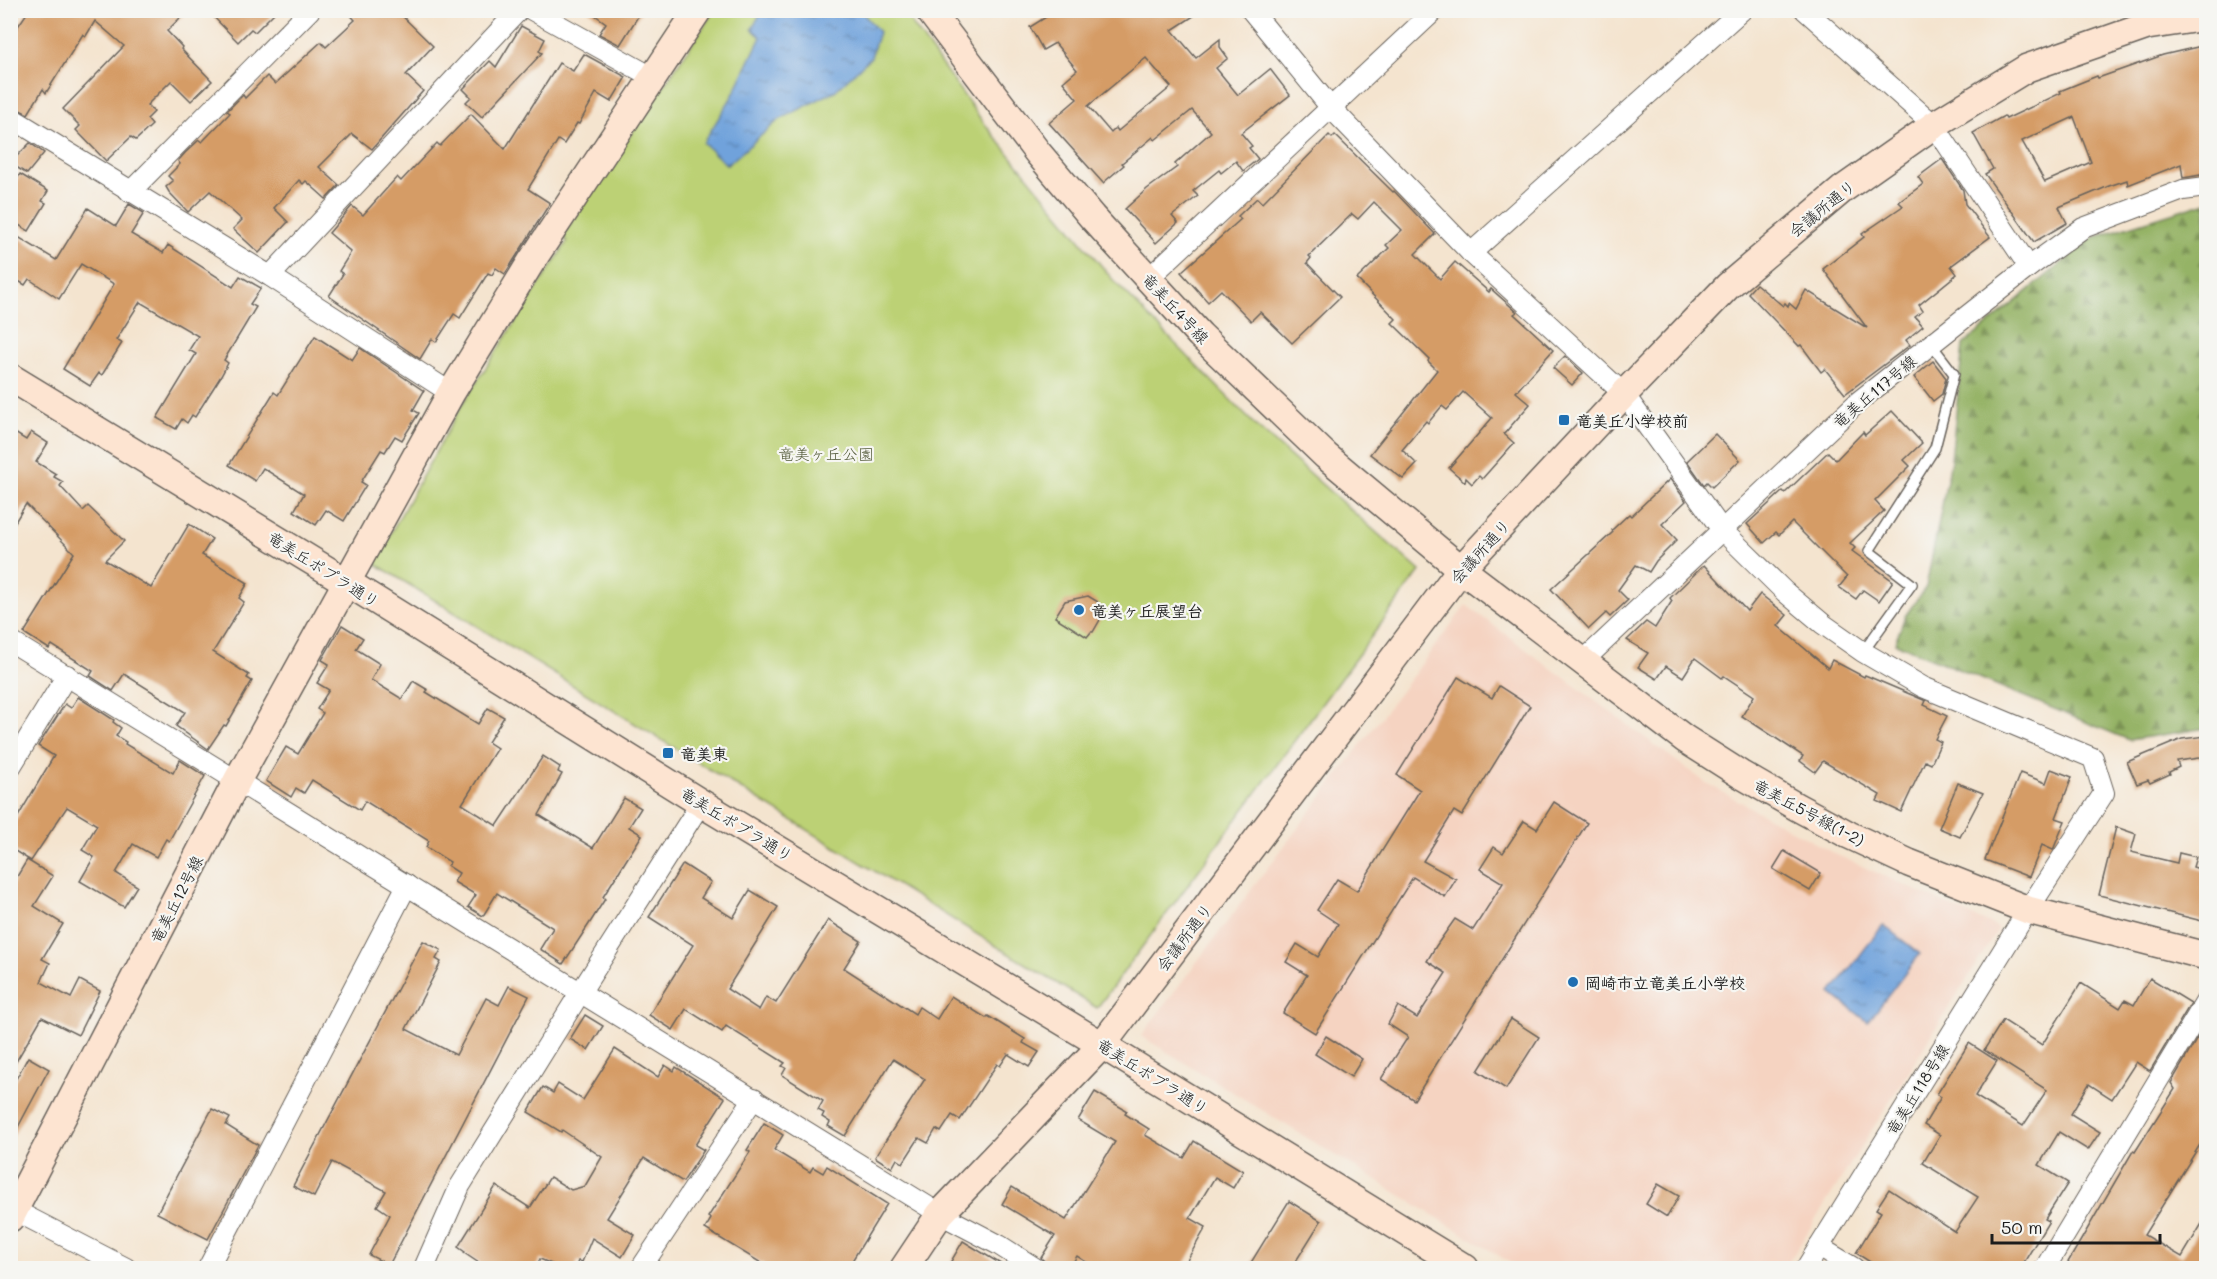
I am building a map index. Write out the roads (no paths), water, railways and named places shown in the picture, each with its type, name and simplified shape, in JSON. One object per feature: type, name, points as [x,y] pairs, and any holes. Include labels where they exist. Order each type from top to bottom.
[{"type":"street","points":[[130,192],[310,10]]},
{"type":"street","points":[[270,276],[519,10]]},
{"type":"street","points":[[532,10],[652,77]]},
{"type":"street","name":"竜美丘12号線","points":[[12,1212],[238,779],[345,581],[451,393],[531,262],[698,10]]},
{"type":"street","name":"竜美丘4号線","points":[[929,10],[1038,153],[1092,217],[1200,335],[1326,456],[1461,569]]},
{"type":"street","points":[[1251,10],[1331,108],[1471,253],[1624,394],[1722,530],[1785,592],[1823,624],[1863,652]]},
{"type":"street","points":[[1149,278],[1436,10]]},
{"type":"street","points":[[1471,253],[1742,10]]},
{"type":"street","points":[[1805,10],[1934,125],[2029,267]]},
{"type":"street","name":"会議所通り","points":[[904,1269],[940,1215],[1102,1045],[1461,569],[1728,286],[1843,189],[1934,125],[2027,68],[2147,26],[2206,17]]},
{"type":"street","points":[[10,117],[270,276],[451,393]]},
{"type":"street","name":"竜美丘117号線","points":[[1583,661],[1859,401],[2029,267],[2083,228],[2183,190],[2206,186]]},
{"type":"street","name":"竜美丘ポプラ通り","points":[[10,377],[345,581],[701,803],[1102,1045],[1465,1269]]},
{"type":"street","name":"竜美丘5号線(1-2)","points":[[1461,569],[1685,740],[1740,774],[1849,835],[1909,863],[2028,910],[2206,956]]},
{"type":"street","points":[[10,641],[238,779],[940,1215],[999,1245],[1035,1269]]},
{"type":"street","name":"竜美丘118号線","points":[[1806,1269],[2028,910],[2104,794],[2093,758],[1923,687],[1863,652]]},
{"type":"street","points":[[10,768],[67,675]]},
{"type":"street","points":[[424,1269],[460,1186],[701,803]]},
{"type":"street","points":[[208,1269],[407,885]]},
{"type":"street","points":[[2045,1269],[2206,1001]]},
{"type":"street","points":[[641,1269],[754,1098]]},
{"type":"street","points":[[12,1212],[114,1266]]},
{"type":"street","points":[[1819,1247],[1854,1269]]},
{"type":"lane","points":[[1863,652],[1912,584],[1869,551],[1935,448],[1954,374],[1931,344]]},
{"type":"water","points":[[762,11],[861,11],[879,32],[871,57],[835,91],[779,120],[727,165],[703,143],[733,95],[761,37],[752,29]]},
{"type":"water","points":[[1883,925],[1920,954],[1868,1022],[1831,993]]},
{"type":"place","name":"竜美丘小学校前","points":[[1564,420]]},
{"type":"place","name":"竜美ヶ丘展望台","points":[[1079,610]]},
{"type":"place","name":"竜美東","points":[[668,753]]},
{"type":"place","name":"岡崎市立竜美丘小学校","points":[[1573,982]]},
{"type":"park label","name":"竜美ヶ丘公園","points":[[826,453]]}]
